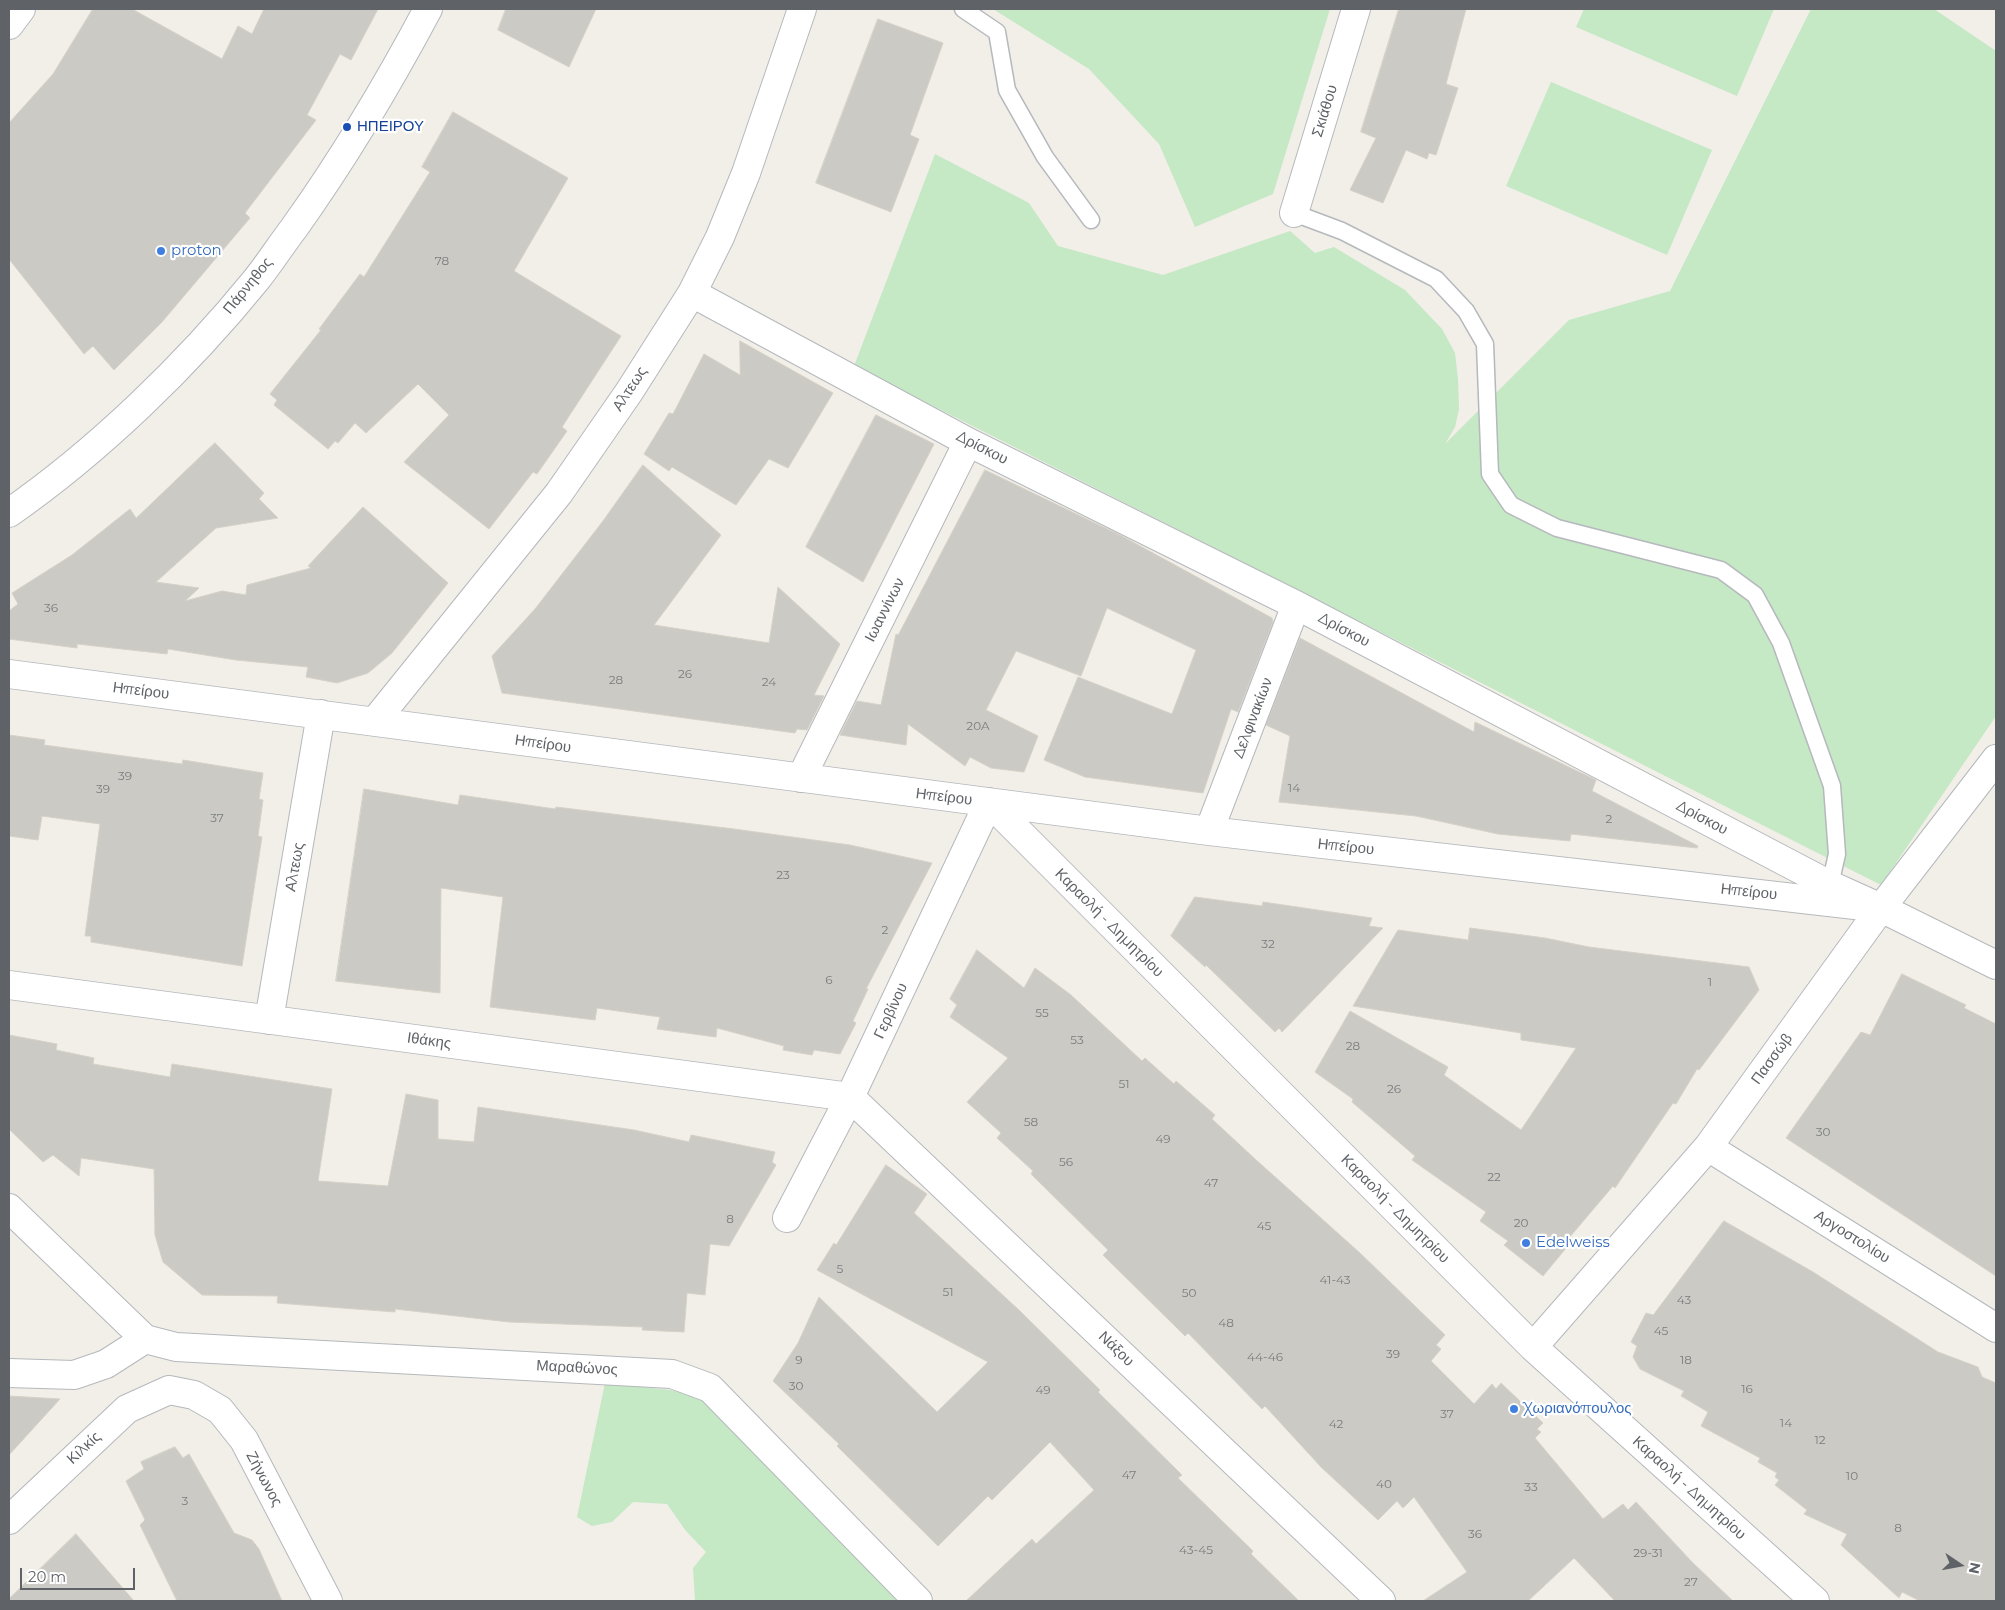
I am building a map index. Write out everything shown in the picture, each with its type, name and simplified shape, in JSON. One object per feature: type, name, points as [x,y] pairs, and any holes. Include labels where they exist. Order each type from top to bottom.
[{"type":"street","points":[[9,25],[22,9]]},
{"type":"street","name":"Πάρνηθος","points":[[9,514],[37,494],[107,434],[183,362],[256,280],[328,180],[387,86],[428,9]]},
{"type":"street","name":"Αλτεως","points":[[375,721],[559,493],[629,392],[692,293],[720,237],[746,173],[802,9]]},
{"type":"street","name":"Σκιάθου","points":[[1294,213],[1356,9]]},
{"type":"street","name":"Δρίσκου","points":[[692,293],[968,442],[1296,605],[1830,885],[1996,965]]},
{"type":"street","name":"Ιωαννίνων","points":[[801,778],[968,442]]},
{"type":"street","name":"Δελφινακίων","points":[[1209,831],[1296,605]]},
{"type":"street","name":"Ηπείρου","points":[[9,674],[1209,831],[1881,908]]},
{"type":"street","name":"Αλτεως","points":[[269,1020],[321,714]]},
{"type":"street","name":"Πασσώβ","points":[[1532,1347],[1708,1147],[1881,908],[1996,759]]},
{"type":"street","name":"Γερβίνου","points":[[787,1218],[850,1097],[989,802]]},
{"type":"street","name":"Καραολή - Δημητρίου","points":[[989,802],[1532,1347],[1815,1601]]},
{"type":"street","name":"Ιθάκης","points":[[9,985],[850,1097]]},
{"type":"street","name":"Νάξου","points":[[850,1097],[1381,1601]]},
{"type":"street","name":"Αργοστολίου","points":[[1708,1147],[1996,1328]]},
{"type":"street","points":[[9,1208],[145,1339],[106,1364],[74,1375],[9,1373]]},
{"type":"street","name":"Μαραθώνος","points":[[145,1339],[176,1347],[672,1374],[710,1388],[918,1601]]},
{"type":"street","name":"Κιλκίς","points":[[9,1520],[127,1409],[169,1390]]},
{"type":"street","name":"Ζήνωνος","points":[[169,1390],[194,1395],[220,1410],[244,1440],[328,1601]]},
{"type":"lane","points":[[964,9],[997,32],[1007,90],[1044,157],[1091,220]]},
{"type":"lane","points":[[1294,213],[1342,232],[1436,279],[1466,311],[1485,344],[1490,474],[1511,506],[1556,528],[1720,570],[1756,595],[1781,642],[1832,786],[1838,854],[1830,885]]},
{"type":"green space","points":[[993,9],[1330,9],[1273,194],[1195,227],[1159,144],[1089,69]]},
{"type":"green space","points":[[1584,9],[1774,9],[1737,96],[1576,27]]},
{"type":"green space","points":[[1811,9],[1934,9],[1996,51],[1996,716],[1881,885],[854,366],[935,154],[1029,203],[1058,246],[1163,275],[1290,231],[1315,253],[1334,247],[1405,290],[1442,329],[1455,353],[1459,409],[1455,427],[1445,444],[1569,320],[1670,291]]},
{"type":"green space","points":[[1551,82],[1712,150],[1667,255],[1506,186]]},
{"type":"green space","points":[[605,1383],[670,1390],[698,1396],[716,1409],[902,1601],[695,1601],[693,1568],[706,1552],[686,1531],[667,1504],[633,1502],[612,1522],[592,1526],[577,1517]]},
{"type":"building","points":[[93,9],[132,9],[222,59],[238,26],[252,34],[264,9],[378,9],[351,60],[340,54],[307,115],[316,120],[245,213],[250,218],[162,322],[114,370],[93,346],[84,354],[9,259],[9,123],[53,74]]},
{"type":"building","points":[[506,9],[596,9],[569,67],[498,30]]},
{"type":"building","points":[[1399,9],[1466,9],[1446,84],[1458,88],[1436,155],[1429,153],[1427,159],[1406,150],[1383,203],[1350,190],[1376,138],[1361,132]]},
{"type":"building","points":[[878,19],[943,43],[910,135],[919,139],[891,212],[816,183]]},
{"type":"building","points":[[453,112],[568,178],[514,271],[621,336],[562,427],[567,431],[537,474],[533,472],[489,529],[404,462],[449,415],[418,384],[366,433],[355,423],[338,443],[335,441],[328,449],[274,405],[277,400],[270,394],[321,330],[319,329],[360,274],[364,277],[430,172],[422,167]]},
{"type":"building","points":[[740,341],[833,393],[788,468],[769,459],[736,505],[672,467],[669,471],[644,454],[669,413],[673,414],[704,354],[740,375]]},
{"type":"building","points":[[876,415],[934,444],[863,582],[806,547]]},
{"type":"building","points":[[215,443],[264,493],[259,499],[278,518],[216,528],[156,582],[199,588],[185,601],[222,591],[246,595],[247,585],[311,568],[308,566],[363,507],[448,583],[392,653],[368,673],[337,683],[306,677],[308,667],[236,660],[168,649],[167,654],[77,644],[77,648],[9,639],[9,611],[18,604],[12,593],[72,555],[130,509],[136,518]]},
{"type":"building","points":[[643,465],[721,535],[654,625],[769,643],[778,587],[840,644],[814,695],[824,696],[807,730],[797,729],[795,733],[502,693],[492,656],[535,609],[603,521]]},
{"type":"building","points":[[985,470],[1120,535],[1272,618],[1273,622],[1238,712],[1231,709],[1203,793],[1085,777],[1044,760],[1078,677],[1172,714],[1196,650],[1107,608],[1081,676],[1016,651],[986,710],[1038,736],[1024,772],[991,768],[970,757],[965,766],[908,724],[906,745],[840,735],[857,701],[881,705],[896,634],[898,635]]},
{"type":"building","points":[[1300,638],[1474,732],[1475,722],[1596,780],[1592,791],[1698,846],[1697,848],[1571,834],[1570,841],[1498,834],[1416,816],[1279,802],[1290,736],[1266,725]]},
{"type":"building","points":[[9,735],[45,740],[44,745],[182,764],[183,760],[263,773],[259,799],[263,800],[258,836],[262,837],[242,966],[91,942],[91,936],[85,936],[100,824],[42,816],[38,840],[9,836]]},
{"type":"building","points":[[364,789],[458,805],[460,795],[555,809],[556,807],[734,829],[850,845],[932,863],[866,989],[868,989],[853,1021],[856,1023],[840,1054],[814,1050],[812,1055],[783,1050],[784,1046],[717,1028],[716,1037],[657,1029],[660,1017],[597,1008],[595,1020],[490,1007],[503,897],[441,888],[440,993],[336,981]]},
{"type":"building","points":[[1195,897],[1262,906],[1263,902],[1372,918],[1369,926],[1383,928],[1282,1032],[1279,1028],[1275,1032],[1206,965],[1205,967],[1171,936]]},
{"type":"building","points":[[1470,928],[1545,938],[1589,947],[1749,967],[1759,990],[1699,1070],[1697,1069],[1676,1104],[1673,1103],[1615,1188],[1613,1186],[1563,1245],[1567,1247],[1543,1276],[1504,1245],[1508,1241],[1480,1221],[1486,1212],[1412,1160],[1415,1156],[1352,1102],[1353,1099],[1315,1072],[1350,1011],[1448,1067],[1444,1075],[1521,1130],[1576,1048],[1521,1040],[1521,1033],[1353,1006],[1398,930],[1468,940]]},
{"type":"building","points":[[977,950],[1024,988],[1035,968],[1071,995],[1142,1061],[1145,1058],[1174,1084],[1176,1081],[1215,1115],[1212,1119],[1360,1253],[1445,1335],[1436,1345],[1441,1349],[1431,1361],[1474,1404],[1492,1384],[1496,1389],[1501,1383],[1543,1423],[1537,1429],[1541,1432],[1535,1438],[1603,1519],[1623,1504],[1628,1510],[1636,1502],[1693,1563],[1733,1601],[1615,1601],[1574,1558],[1528,1601],[1423,1601],[1467,1572],[1414,1497],[1403,1508],[1397,1501],[1378,1520],[1321,1467],[1265,1406],[1262,1409],[1188,1333],[1185,1336],[1103,1255],[1108,1250],[1031,1174],[1033,1171],[997,1138],[1001,1133],[967,1102],[1008,1058],[950,1017],[957,1005],[950,999]]},
{"type":"building","points":[[1902,974],[1966,1005],[1964,1008],[1996,1024],[1996,1276],[1786,1138],[1861,1032],[1870,1035]]},
{"type":"building","points":[[9,1035],[57,1044],[56,1050],[94,1058],[93,1064],[170,1077],[172,1064],[332,1089],[318,1181],[388,1186],[406,1094],[438,1100],[438,1139],[474,1142],[478,1107],[634,1130],[689,1142],[691,1135],[775,1152],[772,1162],[776,1165],[729,1246],[710,1244],[705,1295],[687,1293],[684,1332],[642,1330],[643,1327],[509,1322],[395,1309],[395,1312],[277,1303],[278,1296],[202,1295],[163,1262],[155,1235],[154,1169],[81,1158],[79,1176],[53,1155],[43,1162],[9,1129]]},
{"type":"building","points":[[886,1165],[927,1194],[914,1213],[1020,1311],[1100,1390],[1098,1392],[1182,1475],[1178,1478],[1253,1551],[1251,1554],[1299,1601],[966,1601],[1032,1539],[1036,1544],[1094,1490],[1050,1442],[992,1500],[988,1496],[938,1546],[837,1446],[839,1444],[773,1381],[798,1343],[819,1297],[937,1412],[988,1362],[817,1270],[834,1243],[836,1245]]},
{"type":"building","points":[[1724,1221],[1813,1272],[1938,1352],[1978,1367],[1982,1377],[1996,1383],[1996,1601],[1920,1601],[1902,1592],[1899,1598],[1841,1545],[1847,1534],[1804,1514],[1807,1510],[1775,1485],[1779,1480],[1775,1477],[1777,1473],[1758,1462],[1760,1458],[1701,1426],[1708,1412],[1681,1396],[1684,1391],[1640,1369],[1633,1357],[1637,1346],[1631,1342],[1646,1313],[1653,1315]]},
{"type":"building","points":[[9,1396],[60,1399],[9,1455]]},
{"type":"building","points":[[175,1447],[183,1458],[189,1454],[234,1533],[252,1540],[259,1549],[282,1601],[177,1601],[140,1525],[145,1520],[126,1481],[144,1469],[141,1462]]},
{"type":"building","points":[[76,1534],[134,1601],[9,1601],[9,1599]]},
{"type":"place","name":"ΗΠΕΙΡΟΥ","points":[[347,127]]},
{"type":"place","name":"proton","points":[[161,251]]},
{"type":"place","name":"Edelweiss","points":[[1526,1243]]},
{"type":"place","name":"Χωριανόπουλος","points":[[1514,1409]]}]
